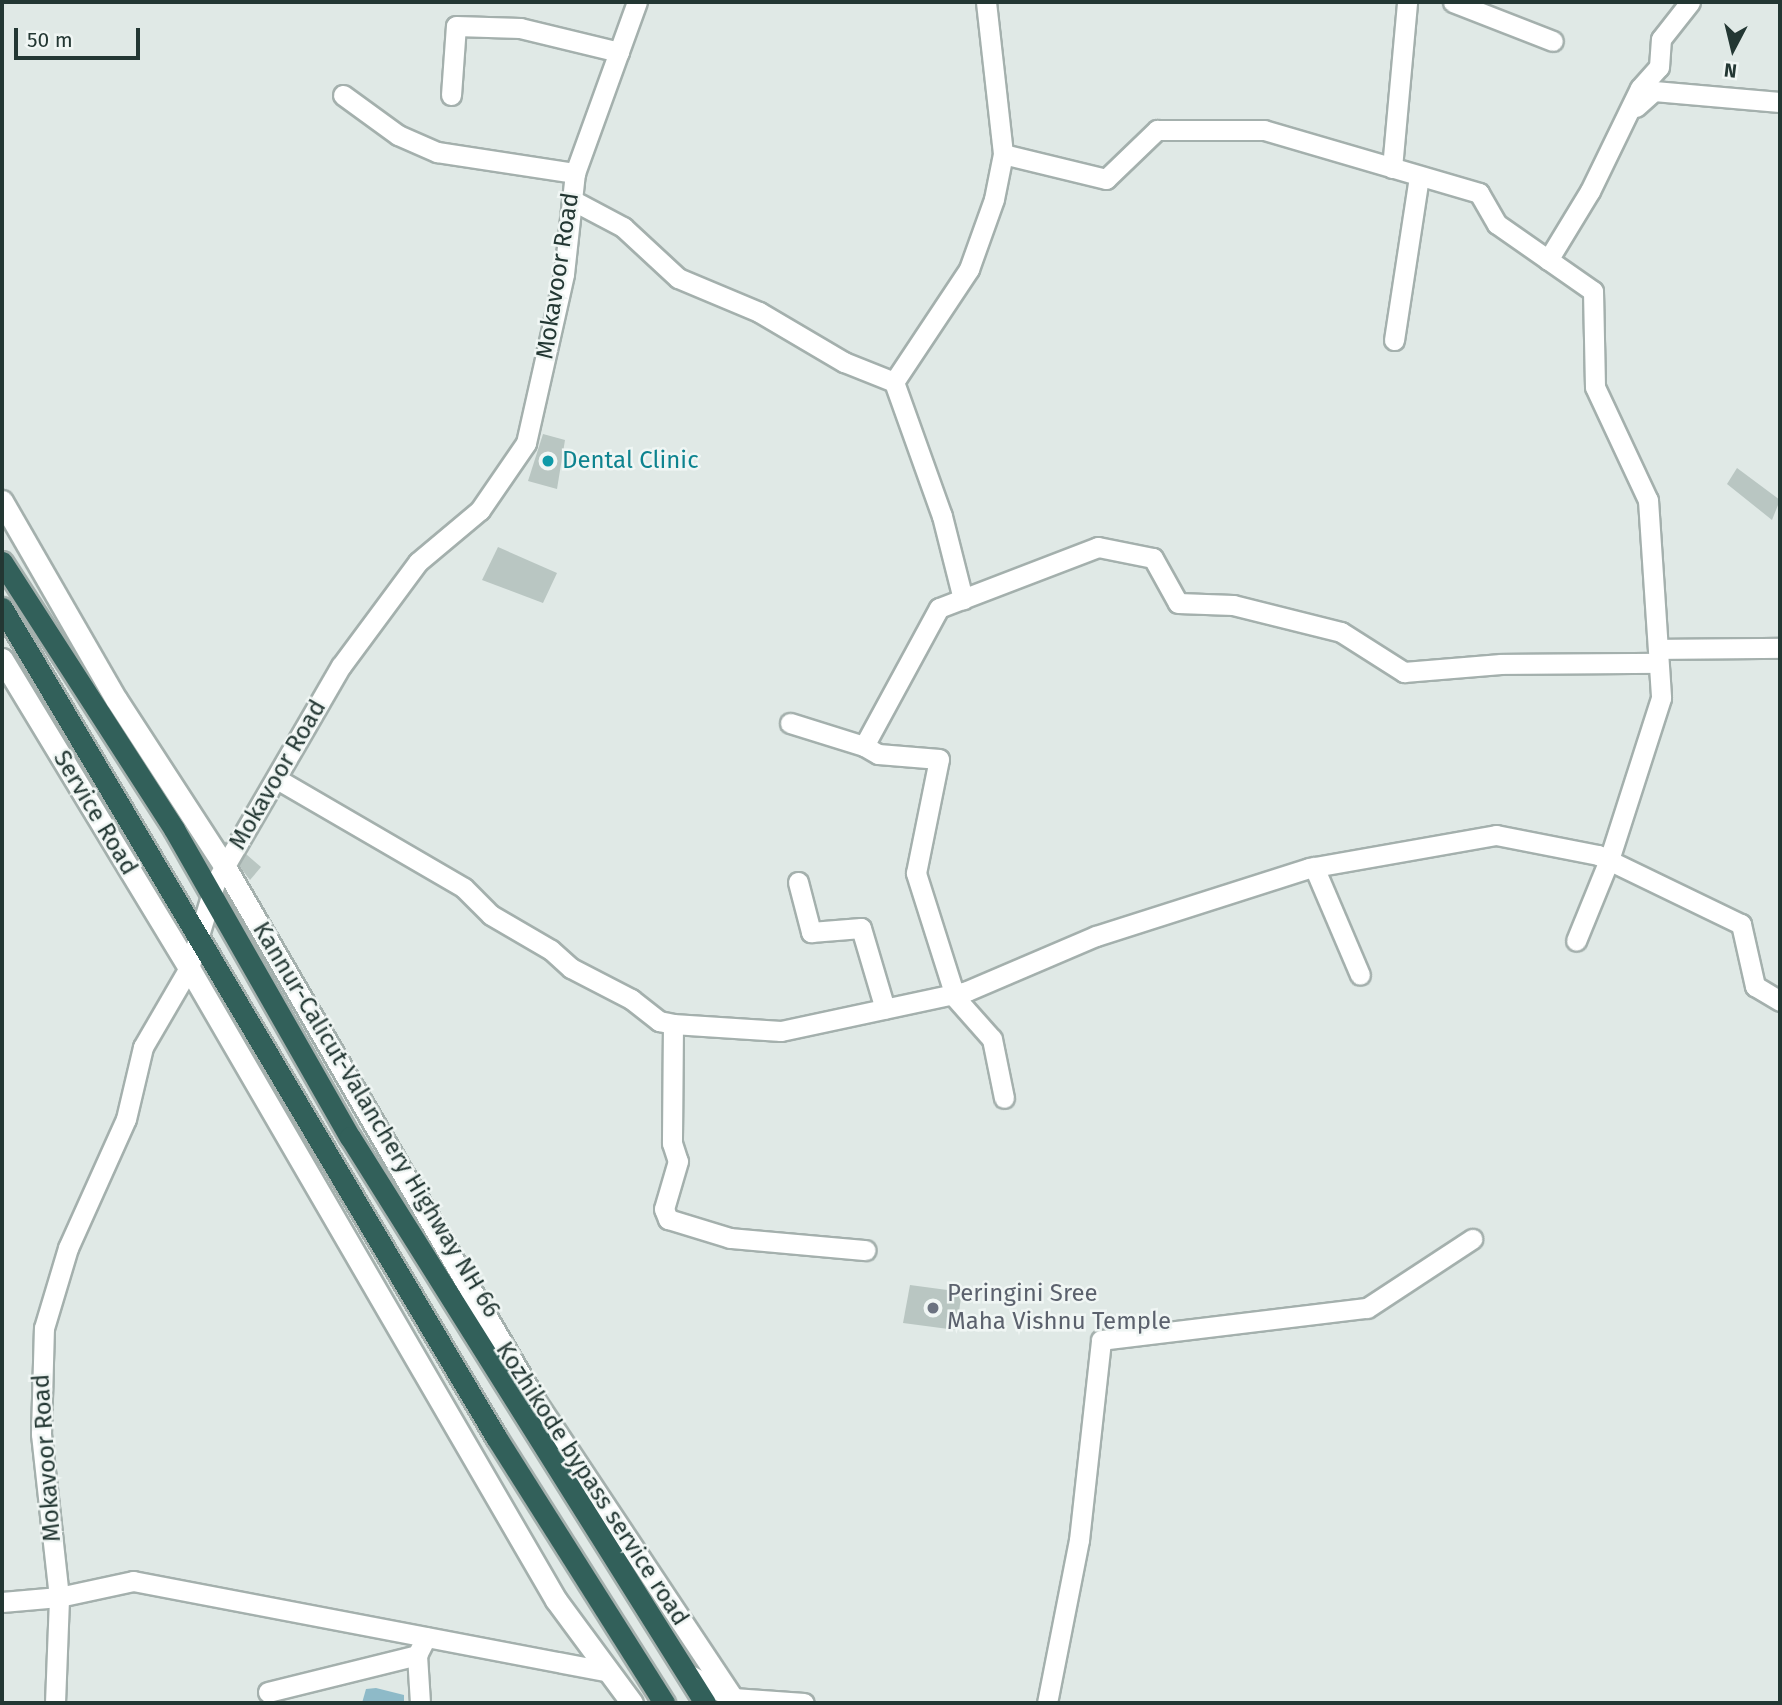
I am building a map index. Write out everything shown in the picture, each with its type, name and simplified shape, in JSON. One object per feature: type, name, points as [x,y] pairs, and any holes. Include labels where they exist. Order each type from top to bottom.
[{"type":"highway","name":"Kannur-Calicut-Valanchery Highway NH 66","points":[[2,562],[174,829],[350,1137],[705,1703]]},
{"type":"highway","points":[[2,608],[496,1437],[664,1703]]},
{"type":"street","name":"Mokavoor Road","points":[[55,1703],[58,1597],[41,1434],[44,1328],[68,1248],[126,1119],[143,1047],[188,968],[210,892],[341,666],[418,562],[480,510],[526,443],[564,274],[575,173],[637,2]]},
{"type":"street","points":[[894,382],[970,269],[994,199],[1003,154],[986,2]]},
{"type":"street","points":[[1392,168],[1407,2]]},
{"type":"street","points":[[1453,2],[1553,41]]},
{"type":"street","points":[[1548,260],[1591,191],[1640,88],[1659,67],[1661,38],[1690,2]]},
{"type":"street","points":[[451,95],[456,26],[520,28],[619,52]]},
{"type":"street","points":[[1630,113],[1654,91],[1780,102]]},
{"type":"street","points":[[343,94],[398,135],[437,152],[575,173]]},
{"type":"street","points":[[1003,154],[1106,179],[1157,130],[1264,130],[1479,193],[1497,224],[1593,291],[1595,387],[1648,500],[1661,698],[1609,860],[1576,941]]},
{"type":"street","points":[[1394,340],[1419,176]]},
{"type":"street","points":[[572,200],[623,228],[678,278],[759,312],[844,362],[894,382],[942,516],[963,599]]},
{"type":"street","name":"Kozhikode bypass service road","points":[[2,501],[116,699],[225,867],[535,1401],[734,1701]]},
{"type":"street","points":[[864,746],[939,608],[1098,547],[1153,558],[1178,603],[1233,605],[1340,632],[1404,672],[1780,648]]},
{"type":"street","name":"Service Road","points":[[2,659],[188,968],[528,1554],[632,1703]]},
{"type":"street","points":[[790,723],[864,746],[878,754],[939,759],[916,873],[953,994],[992,1039],[1004,1098]]},
{"type":"street","points":[[277,779],[464,888],[491,915],[551,950],[571,968],[631,999],[659,1021],[673,1024],[781,1031],[953,994],[1096,936],[1314,867],[1496,835],[1609,860],[1741,924],[1755,986],[1780,1001]]},
{"type":"street","points":[[1314,867],[1360,975]]},
{"type":"street","points":[[798,882],[811,932],[861,928],[885,1009]]},
{"type":"street","points":[[673,1024],[672,1143],[678,1161],[666,1201],[667,1219],[730,1238],[865,1250]]},
{"type":"street","points":[[1047,1703],[1079,1540],[1101,1340],[1367,1308],[1472,1239]]},
{"type":"street","points":[[2,1602],[58,1597],[133,1581],[608,1672]]},
{"type":"street","points":[[420,1703],[416,1655],[426,1637]]},
{"type":"street","points":[[268,1692],[416,1655]]},
{"type":"street","points":[[688,1674],[734,1701],[803,1703]]},
{"type":"water","points":[[376,1688],[404,1695],[404,1703],[362,1703],[366,1689]]},
{"type":"building","name":"Dental Clinic","points":[[543,434],[565,440],[557,489],[528,481]]},
{"type":"building","points":[[1737,468],[1780,500],[1772,520],[1727,484]]},
{"type":"building","points":[[498,547],[557,573],[543,603],[482,580]]},
{"type":"building","points":[[246,854],[261,867],[250,880],[239,866]]},
{"type":"building","name":"Peringini Sree Maha Vishnu Temple","points":[[910,1285],[962,1292],[956,1330],[903,1323]]},
{"type":"place","name":"Dental Clinic","points":[[548,461]]},
{"type":"place","name":"Peringini Sree Maha Vishnu Temple","points":[[933,1308]]}]
